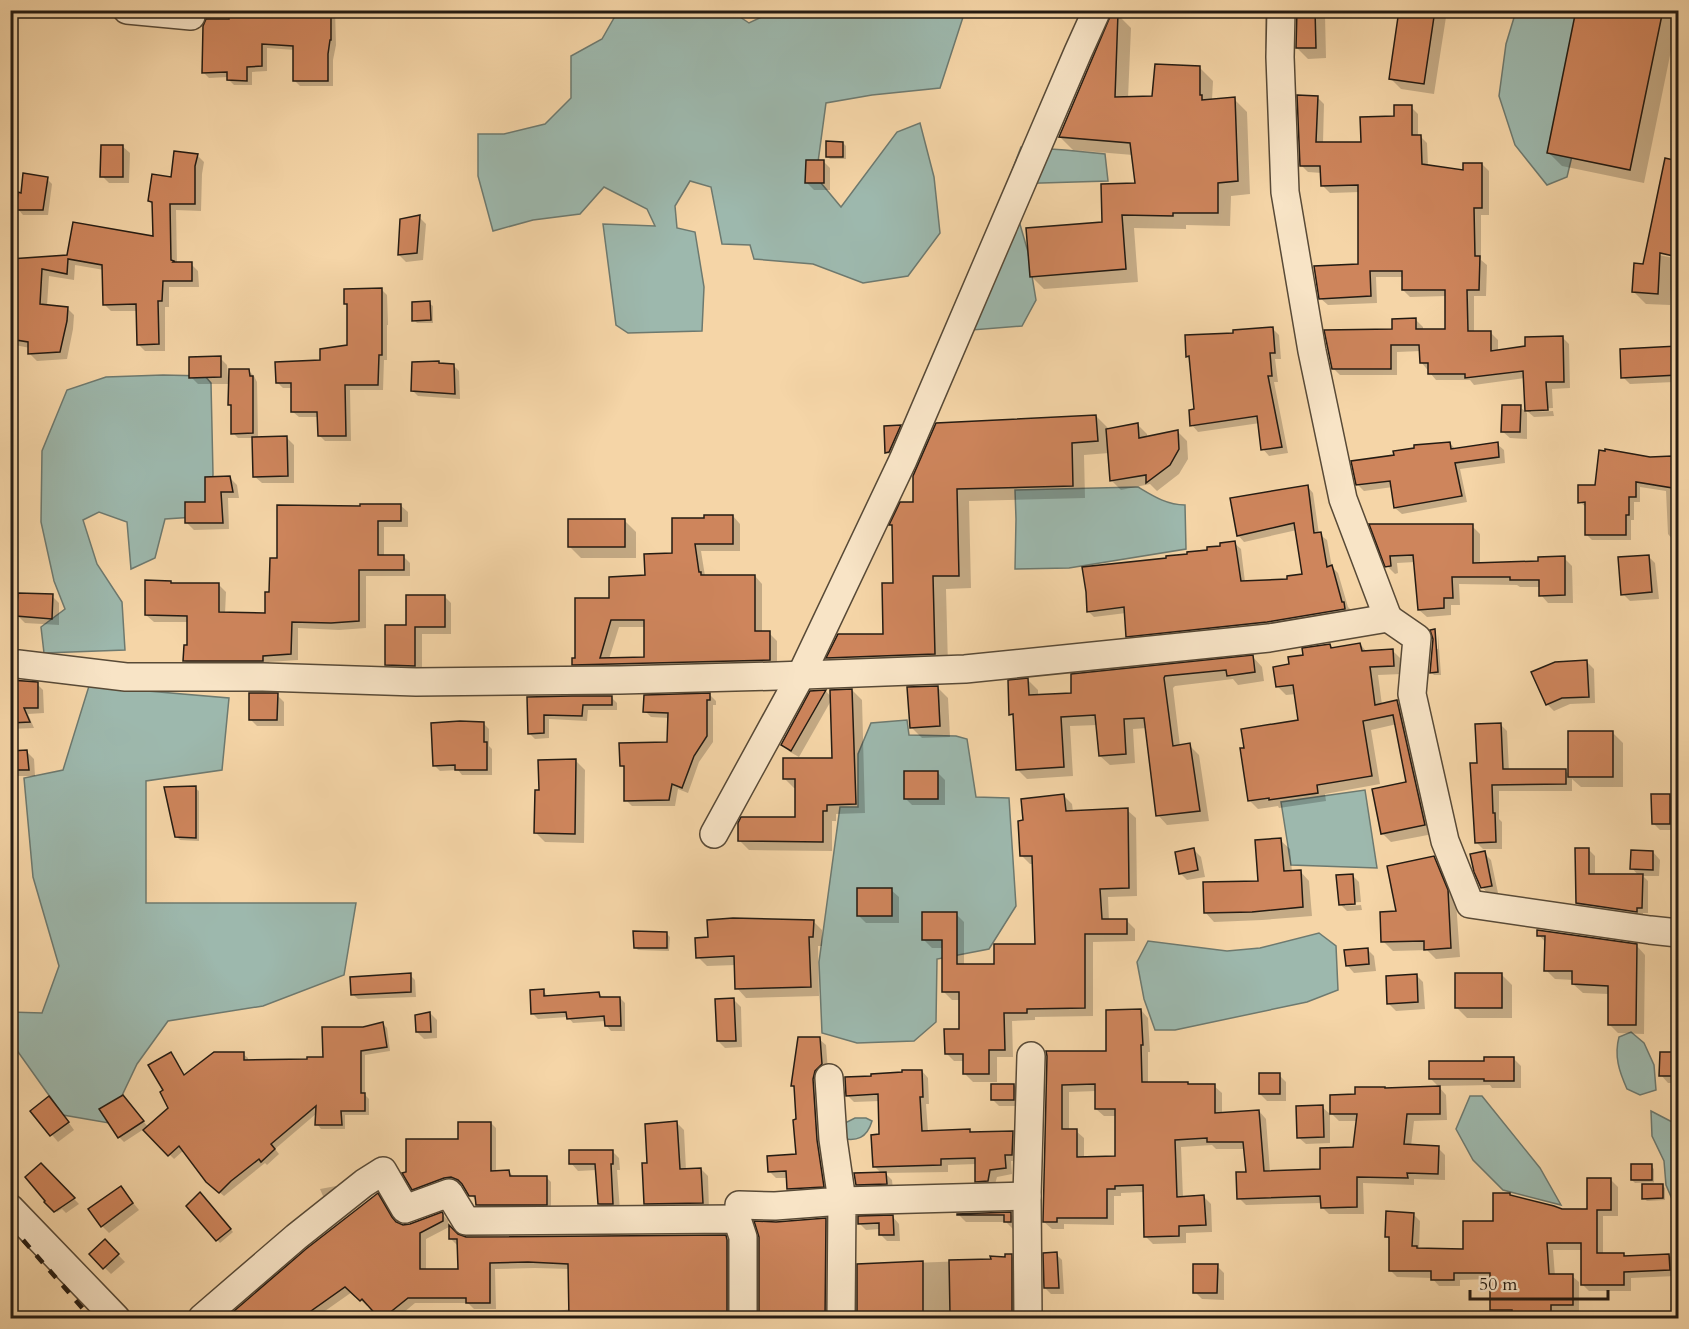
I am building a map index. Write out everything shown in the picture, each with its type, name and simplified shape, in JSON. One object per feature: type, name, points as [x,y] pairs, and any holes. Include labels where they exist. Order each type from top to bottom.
[{"type":"street","points":[[127,10],[191,16]]},
{"type":"street","points":[[714,834],[801,675],[903,460],[1097,10]]},
{"type":"street","points":[[1281,10],[1280,57],[1285,192],[1312,351],[1343,499],[1388,618],[1417,638],[1412,694],[1444,841],[1470,904],[1678,933]]},
{"type":"street","points":[[10,664],[126,677],[263,677],[416,682],[801,675],[965,669],[1269,638],[1388,618]]},
{"type":"street","points":[[1028,1318],[1026,1196],[1031,1056]]},
{"type":"street","points":[[829,1078],[833,1139],[842,1201],[841,1318]]},
{"type":"street","points":[[202,1318],[296,1237],[363,1183],[383,1171],[405,1209],[449,1193],[466,1221],[737,1219],[743,1237],[743,1318]]},
{"type":"street","points":[[739,1205],[775,1206],[842,1201],[1026,1196]]},
{"type":"street","points":[[10,1208],[116,1318]]},
{"type":"shaded area","points":[[698,10],[699,13],[716,15],[734,13],[749,23],[768,14],[767,11],[965,11],[940,88],[872,95],[826,103],[816,177],[841,207],[897,132],[920,123],[934,177],[940,233],[908,276],[863,283],[813,264],[754,259],[750,245],[722,244],[711,187],[690,181],[675,206],[677,228],[695,232],[704,287],[702,331],[628,333],[616,325],[603,224],[655,226],[647,209],[604,187],[580,214],[533,220],[493,231],[478,176],[478,134],[504,134],[545,124],[571,98],[571,56],[602,39],[618,11]]},
{"type":"shaded area","points":[[1516,11],[1592,11],[1578,131],[1567,177],[1547,185],[1515,145],[1499,96],[1506,44]]},
{"type":"shaded area","points":[[1021,147],[1105,154],[1108,181],[1007,184]]},
{"type":"shaded area","points":[[1017,214],[1028,252],[1036,300],[1022,326],[960,331]]},
{"type":"shaded area","points":[[205,376],[211,383],[213,474],[210,516],[165,519],[155,558],[131,569],[127,522],[99,512],[83,520],[97,564],[122,602],[125,650],[44,653],[41,627],[65,609],[54,581],[41,522],[42,451],[67,390],[106,377]]},
{"type":"shaded area","points":[[1138,487],[1166,502],[1185,505],[1186,549],[1069,568],[1015,569],[1015,490]]},
{"type":"shaded area","points":[[89,686],[229,698],[222,770],[146,781],[146,903],[356,903],[344,975],[263,1006],[168,1021],[137,1064],[109,1123],[63,1115],[11,1042],[10,1012],[42,1013],[59,966],[33,877],[24,778],[63,770]]},
{"type":"shaded area","points":[[907,720],[909,735],[956,736],[967,739],[976,797],[1009,798],[1016,906],[989,949],[937,959],[936,1022],[914,1041],[857,1043],[822,1033],[819,962],[840,807],[858,807],[858,754],[871,723]]},
{"type":"shaded area","points":[[1365,790],[1377,868],[1291,865],[1281,802]]},
{"type":"shaded area","points":[[1319,933],[1336,946],[1338,990],[1307,1002],[1175,1030],[1155,1030],[1144,999],[1137,962],[1148,941],[1227,951],[1260,948]]},
{"type":"shaded area","points":[[1631,1032],[1644,1043],[1654,1065],[1656,1090],[1640,1095],[1627,1089],[1618,1063],[1619,1037]]},
{"type":"shaded area","points":[[1470,1096],[1482,1096],[1540,1168],[1561,1205],[1503,1190],[1473,1160],[1456,1129]]},
{"type":"shaded area","points":[[1651,1111],[1678,1125],[1678,1213],[1666,1185],[1664,1161],[1652,1136]]},
{"type":"shaded area","points":[[855,1118],[866,1118],[872,1121],[870,1127],[864,1135],[856,1139],[840,1138],[843,1124]]},
{"type":"building","points":[[1297,10],[1315,10],[1316,48],[1296,48]]},
{"type":"building","points":[[1399,10],[1435,10],[1424,84],[1389,79]]},
{"type":"building","points":[[1576,10],[1663,10],[1630,170],[1547,153]]},
{"type":"building","points":[[293,12],[293,14],[331,13],[328,81],[293,81],[293,46],[262,44],[262,66],[247,67],[247,81],[227,80],[227,72],[202,73],[203,26],[206,19],[229,19],[229,14]]},
{"type":"building","points":[[1112,12],[1118,13],[1115,97],[1152,96],[1155,64],[1200,66],[1202,100],[1235,97],[1238,181],[1218,183],[1218,213],[1173,213],[1173,216],[1122,215],[1126,269],[1030,277],[1026,228],[1102,222],[1101,184],[1135,183],[1130,143],[1059,137]]},
{"type":"building","points":[[1297,95],[1318,96],[1316,142],[1361,142],[1360,117],[1394,116],[1394,105],[1412,105],[1412,135],[1421,135],[1422,164],[1463,170],[1463,163],[1482,163],[1482,208],[1474,208],[1475,256],[1480,256],[1479,290],[1467,290],[1468,331],[1491,331],[1491,351],[1525,346],[1525,337],[1563,336],[1564,382],[1546,382],[1548,410],[1525,411],[1523,371],[1465,378],[1465,374],[1428,374],[1428,363],[1420,363],[1419,345],[1391,345],[1391,369],[1332,369],[1324,330],[1392,329],[1392,319],[1416,318],[1416,329],[1445,329],[1445,290],[1402,290],[1402,271],[1370,271],[1371,296],[1319,299],[1314,266],[1358,264],[1358,185],[1321,186],[1320,166],[1300,166]]},
{"type":"building","points":[[826,141],[843,142],[843,157],[826,157]]},
{"type":"building","points":[[101,145],[123,145],[123,177],[100,177]]},
{"type":"building","points":[[174,151],[198,154],[195,166],[195,204],[170,204],[171,260],[173,262],[192,262],[192,281],[163,281],[162,301],[158,301],[159,344],[137,345],[136,304],[103,305],[102,265],[68,259],[67,274],[42,269],[40,304],[68,307],[60,352],[28,354],[28,342],[10,339],[10,259],[67,255],[73,222],[153,236],[152,202],[148,201],[152,174],[171,177]]},
{"type":"building","points":[[1665,158],[1678,161],[1678,257],[1660,253],[1658,294],[1632,292],[1634,263],[1643,264]]},
{"type":"building","points":[[806,160],[824,160],[824,183],[805,183]]},
{"type":"building","points":[[23,173],[48,177],[43,210],[16,210]]},
{"type":"building","points":[[420,215],[417,253],[398,255],[400,219]]},
{"type":"building","points":[[382,288],[382,355],[379,355],[378,385],[345,385],[346,436],[318,436],[317,412],[291,412],[291,383],[276,383],[275,362],[320,360],[320,349],[347,345],[347,304],[344,304],[344,289]]},
{"type":"building","points":[[430,301],[431,320],[412,321],[412,302]]},
{"type":"building","points":[[1273,327],[1275,353],[1270,353],[1272,376],[1268,376],[1282,447],[1261,450],[1257,416],[1190,426],[1189,410],[1194,409],[1185,335],[1233,333],[1233,330]]},
{"type":"building","points":[[1678,346],[1678,375],[1621,378],[1620,349]]},
{"type":"building","points":[[221,356],[221,377],[189,378],[189,357]]},
{"type":"building","points":[[439,361],[439,363],[454,364],[455,394],[411,391],[412,362]]},
{"type":"building","points":[[229,369],[249,369],[250,376],[253,376],[253,433],[231,434],[231,405],[228,405]]},
{"type":"building","points":[[1502,405],[1521,405],[1520,432],[1501,432]]},
{"type":"building","points":[[1096,415],[1098,441],[1072,443],[1073,486],[957,489],[959,576],[933,576],[935,654],[826,658],[838,634],[883,634],[882,583],[893,583],[892,525],[889,525],[900,502],[913,502],[913,476],[936,423]]},
{"type":"building","points":[[1138,423],[1139,438],[1178,430],[1179,449],[1170,465],[1146,483],[1146,475],[1110,481],[1106,429]]},
{"type":"building","points":[[901,425],[889,452],[885,453],[884,426]]},
{"type":"building","points":[[287,436],[288,476],[253,477],[252,437]]},
{"type":"building","points":[[1450,442],[1451,449],[1498,442],[1499,457],[1455,463],[1462,496],[1394,508],[1390,481],[1356,485],[1351,461],[1394,455],[1393,451],[1414,448],[1414,445]]},
{"type":"building","points":[[1605,449],[1650,457],[1672,456],[1673,488],[1636,482],[1636,497],[1629,497],[1626,535],[1585,535],[1585,502],[1578,503],[1578,485],[1595,485],[1599,450],[1605,451]]},
{"type":"building","points":[[230,476],[233,492],[221,492],[223,523],[185,523],[185,502],[205,502],[205,477]]},
{"type":"building","points":[[1308,485],[1314,533],[1321,532],[1327,567],[1332,565],[1345,609],[1267,622],[1126,637],[1124,607],[1087,612],[1082,567],[1166,558],[1166,556],[1207,550],[1207,547],[1235,541],[1241,581],[1287,579],[1287,576],[1302,574],[1294,523],[1237,536],[1230,498]]},
{"type":"building","points":[[360,504],[401,504],[401,521],[378,521],[378,555],[404,555],[404,570],[359,570],[359,621],[292,622],[291,654],[263,656],[263,661],[183,661],[184,645],[187,645],[187,616],[145,615],[145,580],[171,581],[171,583],[219,583],[219,612],[265,613],[265,592],[269,592],[270,558],[277,558],[277,505],[360,506]]},
{"type":"building","points":[[704,515],[733,515],[733,544],[695,544],[699,572],[701,575],[755,575],[755,631],[770,631],[770,660],[572,665],[572,658],[575,658],[575,598],[609,598],[609,577],[645,575],[644,554],[672,553],[672,518],[704,518]],"holes":[[[611,620],[644,620],[644,657],[600,658]]]},
{"type":"building","points":[[568,519],[625,519],[625,547],[568,547]]},
{"type":"building","points":[[1369,524],[1473,524],[1473,563],[1538,561],[1538,557],[1565,556],[1565,595],[1539,596],[1539,580],[1510,580],[1510,577],[1452,577],[1453,598],[1444,598],[1444,608],[1418,610],[1413,555],[1390,556],[1391,566],[1385,567]]},
{"type":"building","points":[[1649,555],[1652,592],[1621,595],[1618,557]]},
{"type":"building","points":[[18,593],[53,594],[52,619],[16,616]]},
{"type":"building","points":[[406,595],[445,595],[445,627],[415,627],[415,666],[385,665],[385,625],[406,625]]},
{"type":"building","points":[[1435,629],[1438,672],[1430,673],[1433,639],[1430,630]]},
{"type":"building","points":[[1360,643],[1362,651],[1393,649],[1394,666],[1370,667],[1375,705],[1397,700],[1425,825],[1381,834],[1372,789],[1406,782],[1393,715],[1363,721],[1372,776],[1317,785],[1318,793],[1248,801],[1240,748],[1244,748],[1241,729],[1298,720],[1293,685],[1276,687],[1273,667],[1289,664],[1288,657],[1303,655],[1302,648],[1330,644],[1331,648]]},
{"type":"building","points":[[1253,655],[1255,672],[1227,676],[1226,670],[1165,676],[1164,678],[1173,746],[1190,743],[1200,811],[1156,816],[1144,718],[1124,719],[1126,754],[1099,756],[1095,715],[1061,717],[1064,767],[1016,770],[1013,714],[1009,715],[1008,680],[1028,678],[1029,695],[1071,693],[1071,674]]},
{"type":"building","points":[[1587,660],[1589,697],[1562,698],[1546,705],[1531,672],[1555,662]]},
{"type":"building","points":[[10,680],[38,682],[38,708],[24,708],[30,722],[10,723]]},
{"type":"building","points":[[938,686],[940,726],[910,728],[907,687]]},
{"type":"building","points":[[852,689],[856,804],[827,805],[827,811],[823,811],[823,842],[738,841],[738,823],[741,817],[795,817],[795,779],[783,779],[783,758],[832,758],[830,690]]},
{"type":"building","points":[[826,690],[791,751],[781,745],[810,691]]},
{"type":"building","points":[[249,693],[278,693],[277,720],[249,720]]},
{"type":"building","points":[[710,693],[710,700],[707,700],[707,736],[694,756],[682,788],[672,784],[669,800],[624,801],[624,766],[620,766],[619,743],[667,742],[668,713],[643,712],[644,695]]},
{"type":"building","points":[[612,696],[612,705],[583,705],[582,716],[544,715],[544,733],[528,734],[527,697]]},
{"type":"building","points":[[484,722],[487,770],[455,770],[455,765],[433,766],[431,723]]},
{"type":"building","points":[[1501,723],[1503,769],[1566,769],[1566,784],[1492,785],[1496,842],[1475,843],[1470,763],[1477,763],[1475,724]]},
{"type":"building","points":[[1568,731],[1613,731],[1613,777],[1568,777]]},
{"type":"building","points":[[27,750],[29,770],[10,770],[10,751]]},
{"type":"building","points":[[576,759],[575,834],[534,833],[535,790],[539,790],[538,760]]},
{"type":"building","points":[[904,771],[938,771],[938,799],[904,799]]},
{"type":"building","points":[[196,786],[196,838],[175,837],[164,787]]},
{"type":"building","points":[[1064,794],[1066,811],[1128,808],[1129,888],[1100,889],[1102,919],[1127,919],[1127,934],[1085,934],[1085,1008],[1027,1009],[1027,1013],[1004,1013],[1005,1050],[989,1050],[989,1074],[963,1074],[963,1054],[945,1054],[944,1029],[959,1029],[959,992],[942,992],[942,940],[922,940],[922,912],[957,912],[957,964],[994,964],[994,944],[1035,944],[1032,856],[1020,856],[1018,821],[1023,820],[1021,799]]},
{"type":"building","points":[[1651,794],[1670,794],[1670,824],[1652,824]]},
{"type":"building","points":[[1281,838],[1284,871],[1301,870],[1303,907],[1252,912],[1204,913],[1203,882],[1258,881],[1255,840]]},
{"type":"building","points":[[1194,848],[1198,870],[1179,874],[1175,852]]},
{"type":"building","points":[[1575,848],[1589,848],[1589,874],[1643,874],[1642,908],[1637,908],[1637,912],[1576,903]]},
{"type":"building","points":[[1631,850],[1653,851],[1653,870],[1630,869]]},
{"type":"building","points":[[1485,851],[1492,886],[1481,888],[1470,854]]},
{"type":"building","points":[[1434,856],[1448,890],[1451,948],[1424,950],[1424,941],[1381,942],[1380,912],[1396,911],[1387,866]]},
{"type":"building","points":[[1353,874],[1355,904],[1339,905],[1336,875]]},
{"type":"building","points":[[857,888],[892,888],[892,916],[857,916]]},
{"type":"building","points":[[733,918],[814,920],[813,937],[809,937],[811,987],[735,989],[734,956],[696,958],[695,938],[708,937],[707,920]]},
{"type":"building","points":[[1537,930],[1637,944],[1636,1025],[1608,1025],[1608,986],[1572,984],[1572,971],[1544,971],[1545,936],[1537,936]]},
{"type":"building","points":[[633,931],[667,932],[667,948],[634,948]]},
{"type":"building","points":[[1368,948],[1369,964],[1346,966],[1344,950]]},
{"type":"building","points":[[411,973],[411,992],[351,995],[350,977]]},
{"type":"building","points":[[1455,973],[1502,973],[1502,1008],[1455,1008]]},
{"type":"building","points":[[1417,974],[1418,1002],[1387,1004],[1386,976]]},
{"type":"building","points":[[544,989],[544,996],[599,992],[600,997],[620,997],[621,1026],[605,1026],[604,1016],[567,1019],[566,1012],[531,1014],[530,990]]},
{"type":"building","points":[[734,998],[736,1041],[717,1041],[715,999]]},
{"type":"building","points":[[1141,1009],[1142,1082],[1215,1084],[1215,1113],[1259,1110],[1264,1171],[1320,1169],[1320,1148],[1353,1147],[1357,1114],[1330,1114],[1330,1095],[1355,1094],[1355,1087],[1440,1086],[1440,1114],[1407,1114],[1404,1144],[1439,1146],[1438,1174],[1407,1173],[1408,1178],[1357,1177],[1357,1207],[1321,1208],[1320,1196],[1237,1199],[1236,1172],[1246,1172],[1243,1142],[1207,1142],[1207,1138],[1175,1140],[1177,1197],[1204,1195],[1206,1225],[1179,1226],[1179,1236],[1144,1237],[1143,1185],[1115,1186],[1115,1189],[1107,1189],[1107,1218],[1057,1218],[1057,1222],[1043,1222],[1046,1051],[1106,1051],[1106,1010]],"holes":[[[1095,1084],[1095,1109],[1115,1109],[1115,1156],[1077,1157],[1077,1129],[1062,1129],[1062,1085]]]},
{"type":"building","points":[[430,1012],[431,1032],[416,1032],[415,1015]]},
{"type":"building","points":[[383,1022],[387,1047],[361,1051],[361,1093],[365,1093],[365,1111],[341,1111],[342,1125],[315,1125],[316,1106],[271,1144],[275,1149],[261,1162],[259,1159],[219,1193],[206,1182],[179,1146],[168,1156],[143,1130],[168,1108],[160,1092],[163,1090],[148,1065],[171,1052],[184,1075],[214,1052],[244,1052],[244,1060],[323,1057],[322,1027],[363,1027]]},
{"type":"building","points":[[798,1037],[820,1037],[822,1064],[815,1071],[813,1079],[817,1140],[824,1187],[787,1189],[786,1171],[768,1172],[767,1156],[796,1154],[793,1120],[796,1119],[794,1086],[791,1086]]},
{"type":"building","points":[[1660,1052],[1678,1052],[1678,1076],[1659,1076]]},
{"type":"building","points":[[1484,1057],[1514,1057],[1514,1081],[1429,1079],[1429,1061],[1484,1061]]},
{"type":"building","points":[[902,1070],[922,1070],[923,1097],[920,1097],[922,1131],[970,1129],[970,1132],[1013,1131],[1012,1155],[1005,1155],[1006,1168],[990,1170],[988,1181],[975,1182],[975,1158],[941,1159],[941,1165],[873,1167],[871,1135],[879,1134],[878,1094],[846,1096],[845,1077],[871,1076],[871,1074],[902,1072]]},
{"type":"building","points":[[1259,1073],[1280,1073],[1280,1094],[1259,1094]]},
{"type":"building","points":[[991,1084],[1014,1084],[1014,1100],[991,1100]]},
{"type":"building","points":[[123,1095],[144,1121],[118,1138],[99,1109]]},
{"type":"building","points":[[49,1096],[69,1122],[50,1136],[30,1111]]},
{"type":"building","points":[[1323,1105],[1324,1137],[1297,1138],[1296,1106]]},
{"type":"building","points":[[677,1121],[680,1169],[701,1168],[703,1203],[644,1204],[642,1163],[647,1163],[645,1124]]},
{"type":"building","points":[[458,1122],[491,1122],[491,1171],[509,1170],[510,1176],[547,1176],[547,1205],[476,1205],[475,1196],[469,1196],[462,1184],[451,1177],[412,1190],[402,1173],[406,1172],[406,1139],[458,1139]]},
{"type":"building","points":[[569,1150],[613,1150],[613,1164],[611,1164],[613,1204],[598,1204],[595,1164],[569,1164]]},
{"type":"building","points":[[41,1163],[75,1198],[54,1212],[25,1177]]},
{"type":"building","points":[[1631,1164],[1652,1164],[1652,1180],[1631,1180]]},
{"type":"building","points":[[886,1172],[887,1184],[856,1185],[854,1173]]},
{"type":"building","points":[[1587,1178],[1611,1178],[1611,1210],[1597,1210],[1597,1253],[1624,1253],[1624,1256],[1669,1254],[1670,1270],[1624,1272],[1624,1285],[1581,1285],[1581,1243],[1547,1243],[1549,1274],[1573,1274],[1573,1305],[1551,1305],[1551,1318],[1512,1318],[1512,1310],[1490,1310],[1490,1273],[1454,1273],[1454,1280],[1431,1280],[1431,1271],[1389,1271],[1389,1237],[1385,1237],[1386,1211],[1414,1213],[1412,1246],[1463,1249],[1463,1221],[1493,1221],[1493,1193],[1510,1193],[1510,1195],[1562,1209],[1587,1209]]},
{"type":"building","points":[[1642,1184],[1663,1184],[1663,1198],[1642,1199]]},
{"type":"building","points":[[121,1186],[133,1203],[101,1227],[88,1209]]},
{"type":"building","points":[[200,1192],[231,1229],[216,1241],[186,1206]]},
{"type":"building","points":[[378,1193],[392,1217],[403,1225],[442,1212],[443,1221],[420,1233],[420,1269],[458,1269],[457,1239],[449,1239],[449,1225],[458,1234],[466,1237],[726,1235],[727,1318],[569,1318],[568,1264],[528,1262],[490,1263],[490,1303],[466,1303],[466,1298],[408,1298],[383,1318],[379,1318],[362,1299],[360,1301],[345,1287],[301,1318],[226,1318],[306,1249]]},
{"type":"building","points":[[1011,1212],[1011,1222],[1004,1222],[1004,1215],[957,1215],[957,1214]]},
{"type":"building","points":[[893,1215],[894,1235],[879,1235],[879,1223],[858,1224],[858,1216]]},
{"type":"building","points":[[826,1218],[825,1318],[759,1318],[759,1237],[754,1221],[776,1222]]},
{"type":"building","points":[[105,1239],[119,1254],[103,1269],[89,1254]]},
{"type":"building","points":[[1057,1252],[1059,1288],[1044,1288],[1043,1253]]},
{"type":"building","points":[[1005,1254],[1012,1254],[1012,1315],[995,1315],[995,1312],[950,1313],[949,1260],[991,1259],[990,1256],[1005,1257]]},
{"type":"building","points":[[923,1261],[923,1318],[857,1318],[857,1264]]},
{"type":"building","points":[[1193,1264],[1218,1264],[1217,1293],[1193,1293]]},
{"type":"railway","points":[[10,1225],[91,1318]]}]
